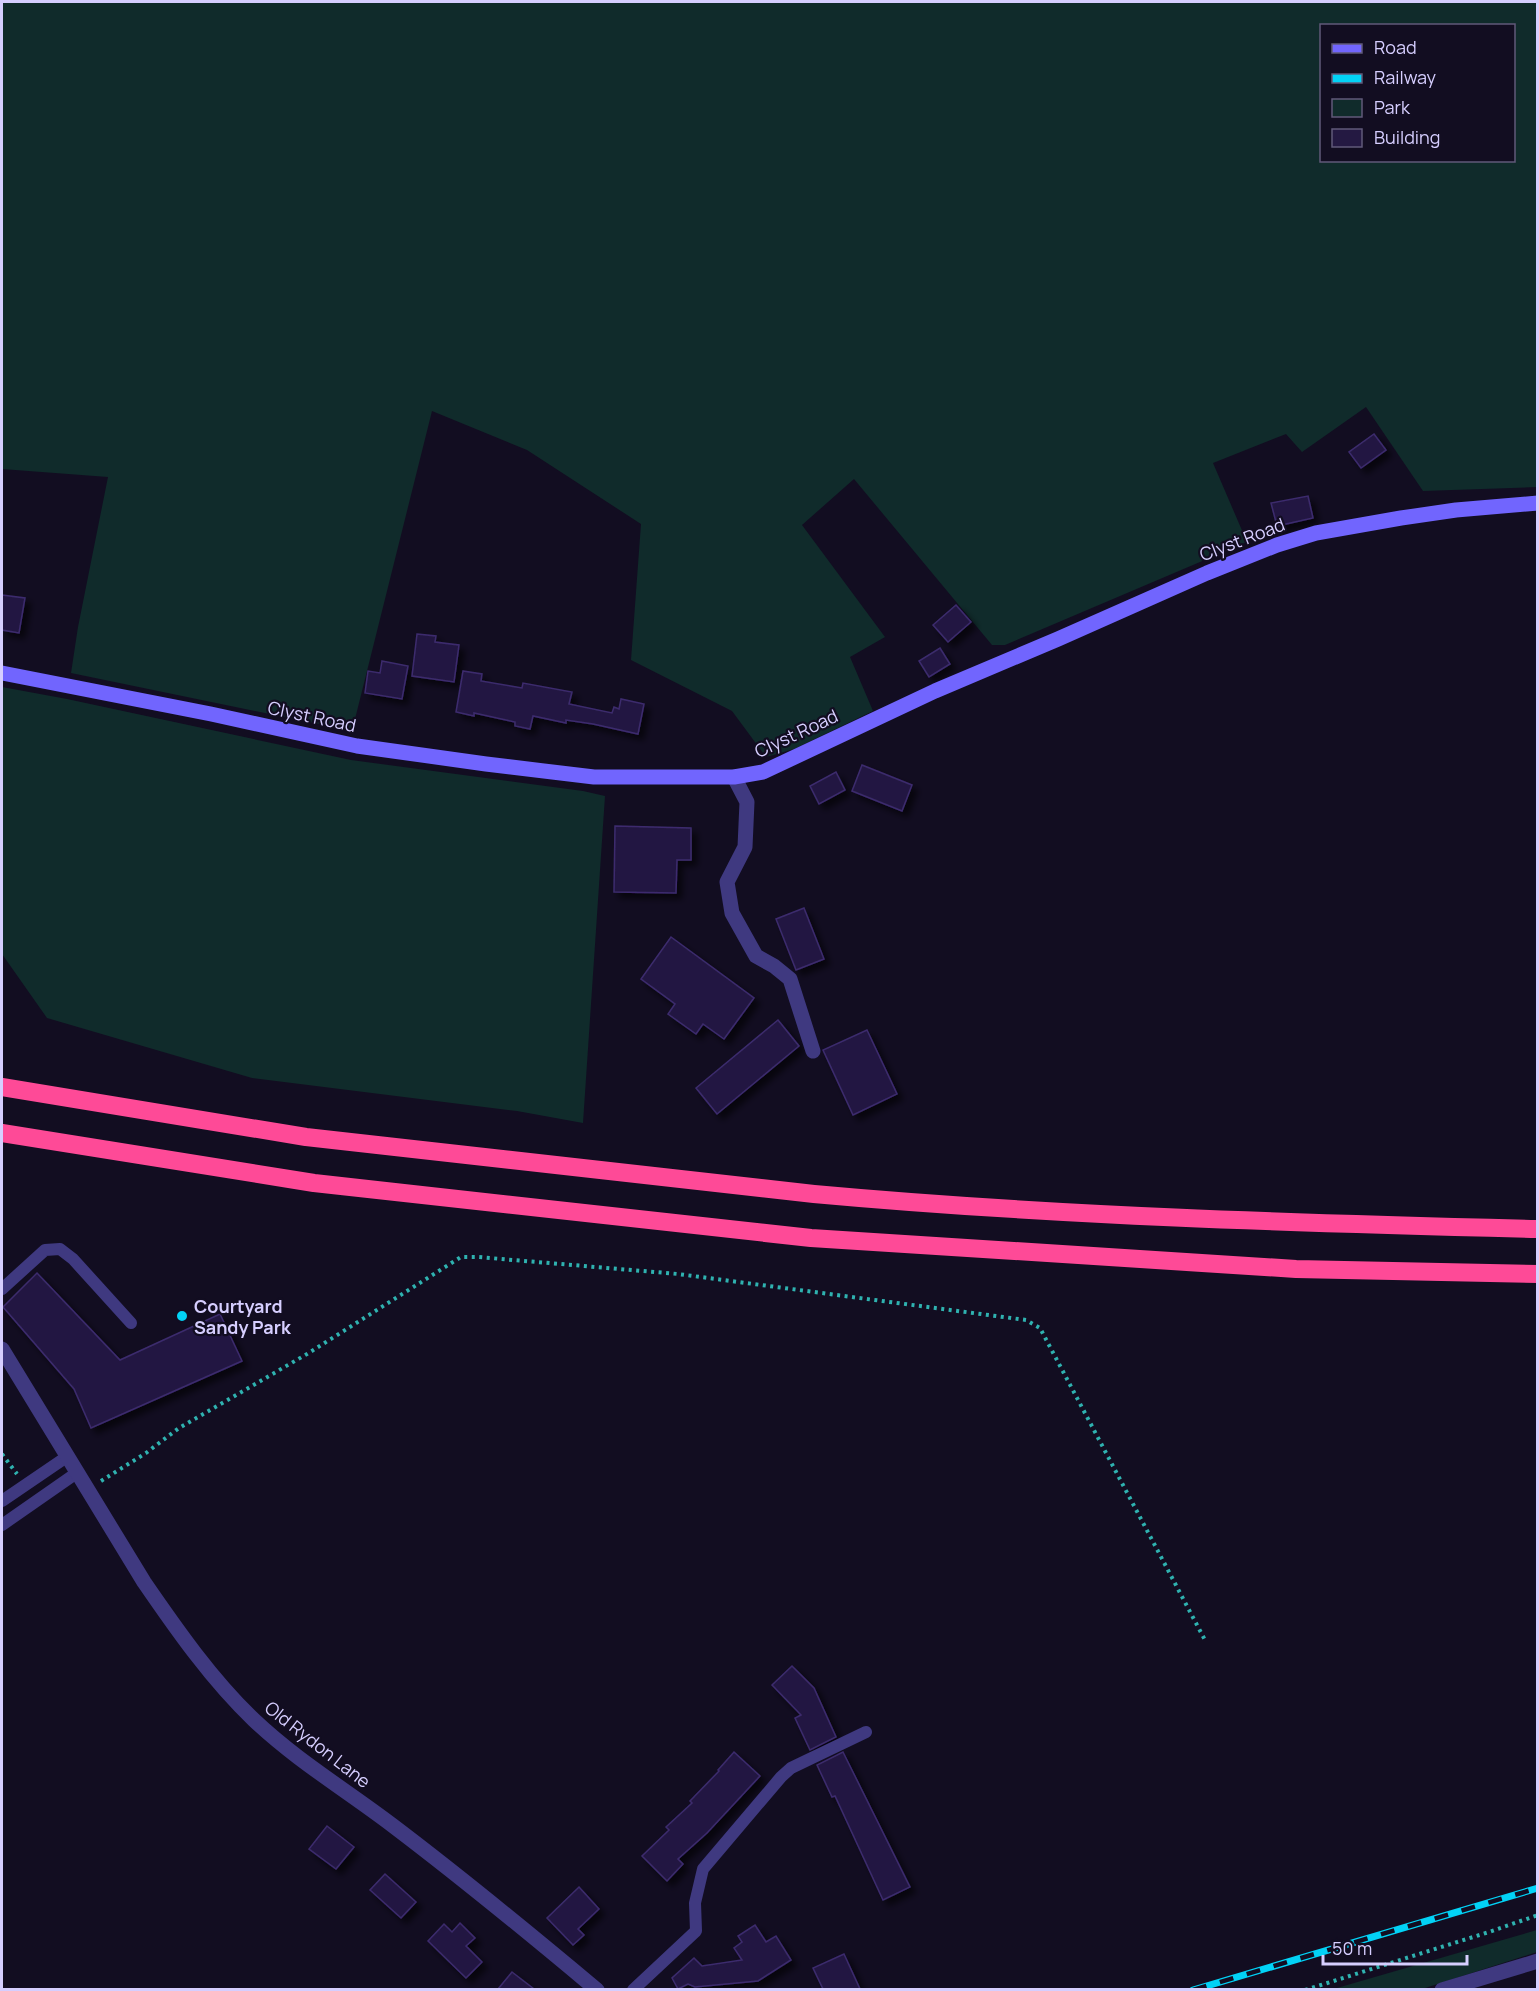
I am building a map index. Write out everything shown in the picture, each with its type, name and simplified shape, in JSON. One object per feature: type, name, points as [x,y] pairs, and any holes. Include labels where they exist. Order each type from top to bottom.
[{"type":"highway","points":[[2,1088],[306,1137],[897,1202],[1289,1223],[1538,1229]]},
{"type":"highway","points":[[2,1133],[314,1183],[811,1238],[1296,1269],[1538,1274]]},
{"type":"street","name":"Clyst Road","points":[[2,673],[212,714],[357,746],[594,777],[734,777],[763,772],[935,691],[1277,545],[1316,533],[1401,518],[1456,510],[1538,503]]},
{"type":"street","points":[[734,777],[747,802],[745,847],[727,882],[732,914],[756,956],[774,966],[790,979],[813,1051]]},
{"type":"street","name":"Old Rydon Lane","points":[[2,1349],[161,1606],[226,1691],[255,1721],[295,1755],[450,1869],[597,1989]]},
{"type":"street","points":[[1442,1989],[1538,1961]]},
{"type":"lane","points":[[2,1289],[45,1250],[60,1249],[73,1259],[131,1323]]},
{"type":"lane","points":[[2,1500],[68,1456]]},
{"type":"lane","points":[[2,1525],[78,1472]]},
{"type":"lane","points":[[633,1989],[696,1931],[695,1903],[703,1869],[781,1777],[791,1768],[866,1732]]},
{"type":"path","points":[[91,1495],[179,1428],[307,1354],[461,1257],[678,1274],[856,1297],[1026,1320],[1040,1328],[1206,1642]]},
{"type":"path","points":[[2,1454],[20,1477]]},
{"type":"path","points":[[1305,1989],[1459,1942],[1538,1915]]},
{"type":"green space","points":[[2,2],[1537,2],[1537,487],[1423,491],[1366,407],[1302,452],[1286,434],[1213,463],[1247,542],[1005,645],[992,645],[854,479],[802,525],[885,637],[850,657],[873,711],[794,749],[766,757],[732,711],[631,660],[641,524],[527,450],[432,411],[352,731],[71,673],[108,477],[2,469]]},
{"type":"green space","points":[[2,687],[351,760],[583,791],[605,796],[583,1123],[517,1111],[252,1078],[47,1018],[2,954]]},
{"type":"green space","points":[[1537,1930],[1537,1952],[1422,1989],[1330,1990]]},
{"type":"building","points":[[1374,434],[1386,450],[1361,468],[1349,452]]},
{"type":"building","points":[[1308,496],[1313,518],[1277,526],[1271,503]]},
{"type":"building","points":[[2,595],[25,598],[19,633],[2,630]]},
{"type":"building","points":[[956,605],[971,622],[948,642],[933,625]]},
{"type":"building","points":[[417,634],[436,636],[435,642],[459,645],[454,682],[412,676]]},
{"type":"building","points":[[940,648],[950,664],[929,677],[919,661]]},
{"type":"building","points":[[382,661],[408,666],[402,699],[365,693],[368,671],[380,673]]},
{"type":"building","points":[[463,671],[482,674],[481,681],[522,688],[523,683],[572,692],[569,704],[612,713],[614,707],[619,709],[621,699],[644,704],[638,734],[593,724],[566,720],[566,723],[533,716],[530,729],[515,726],[515,722],[474,713],[474,716],[456,712]]},
{"type":"building","points":[[862,765],[912,785],[902,811],[852,791]]},
{"type":"building","points":[[836,772],[845,790],[819,804],[810,786]]},
{"type":"building","points":[[615,826],[691,828],[691,860],[677,860],[676,893],[614,892]]},
{"type":"building","points":[[804,908],[824,959],[796,970],[776,919]]},
{"type":"building","points":[[671,937],[754,998],[724,1039],[703,1024],[696,1034],[668,1014],[675,1004],[641,979]]},
{"type":"building","points":[[778,1020],[799,1046],[717,1114],[696,1088]]},
{"type":"building","points":[[867,1030],[897,1094],[853,1115],[823,1050]]},
{"type":"building","points":[[37,1273],[120,1360],[220,1314],[242,1361],[91,1428],[74,1389],[3,1307]]},
{"type":"building","points":[[792,1666],[814,1688],[836,1737],[810,1750],[795,1718],[801,1715],[772,1685]]},
{"type":"building","points":[[734,1752],[760,1776],[707,1833],[678,1859],[683,1864],[667,1881],[642,1856],[669,1830],[666,1827],[692,1803],[690,1801]]},
{"type":"building","points":[[843,1752],[910,1887],[883,1900],[835,1796],[832,1797],[817,1765]]},
{"type":"building","points":[[327,1826],[354,1847],[336,1869],[309,1849]]},
{"type":"building","points":[[385,1874],[416,1902],[401,1918],[370,1890]]},
{"type":"building","points":[[579,1887],[599,1909],[578,1929],[584,1935],[573,1945],[547,1918]]},
{"type":"building","points":[[460,1923],[475,1938],[466,1946],[482,1962],[466,1978],[428,1941],[444,1924],[452,1932]]},
{"type":"building","points":[[755,1925],[766,1942],[776,1936],[791,1960],[758,1981],[695,1987],[688,1984],[678,1989],[672,1978],[694,1958],[702,1966],[742,1960],[734,1948],[742,1942],[738,1936]]},
{"type":"building","points":[[844,1954],[860,1989],[823,1989],[813,1968]]},
{"type":"building","points":[[512,1972],[534,1989],[498,1989]]},
{"type":"railway","points":[[1193,1990],[1538,1888]]},
{"type":"place","name":"Courtyard Sandy Park","points":[[182,1316]]}]
